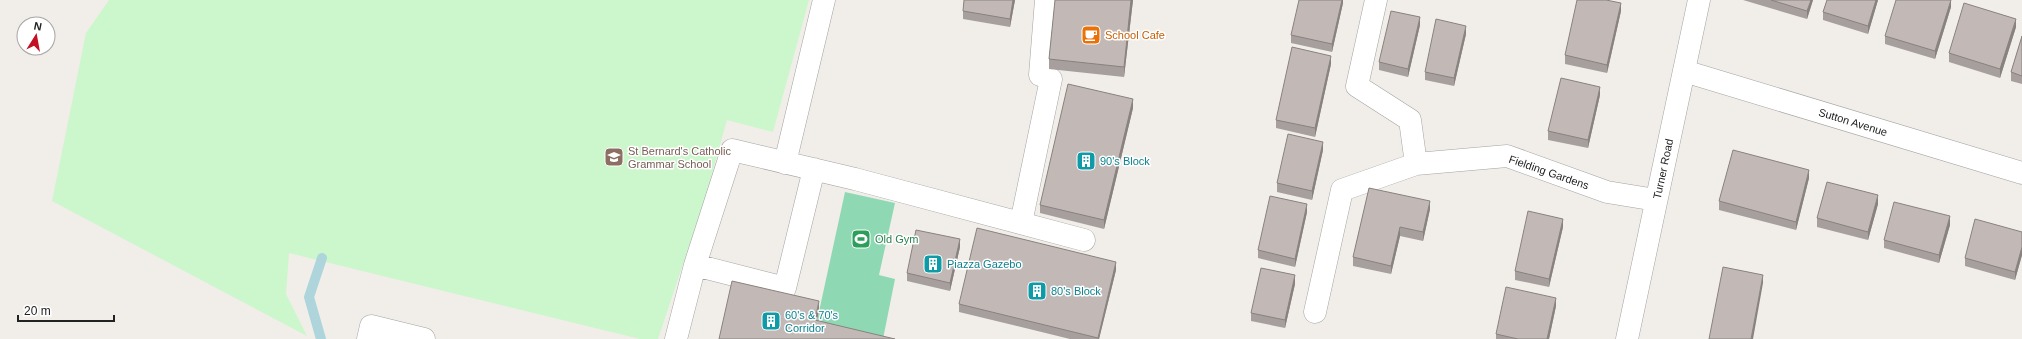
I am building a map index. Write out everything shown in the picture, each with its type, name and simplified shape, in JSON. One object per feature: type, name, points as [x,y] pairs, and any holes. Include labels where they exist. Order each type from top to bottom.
[{"type":"street","points":[[785,163],[824,0]]},
{"type":"street","points":[[1021,223],[1051,79],[1040,75],[1046,0]]},
{"type":"street","points":[[1376,0],[1357,86],[1410,120],[1416,164]]},
{"type":"street","name":"Turner Road","points":[[1627,339],[1700,0]]},
{"type":"street","name":"Sutton Avenue","points":[[1684,71],[2022,173]]},
{"type":"street","points":[[676,339],[695,265],[732,150],[814,169],[1084,240]]},
{"type":"street","name":"Fielding Gardens","points":[[1315,312],[1342,190],[1416,164],[1507,156],[1607,192],[1656,200]]},
{"type":"street","points":[[695,265],[785,288],[814,169]]},
{"type":"street","points":[[368,339],[371,326],[424,339]]},
{"type":"green space","points":[[109,0],[809,0],[773,132],[727,120],[706,195],[658,339],[640,339],[289,253],[286,294],[307,336],[52,201],[86,33]]},
{"type":"green space","name":"Old Gym","points":[[845,192],[895,203],[879,275],[895,279],[883,339],[815,330]]},
{"type":"building","points":[[964,0],[1013,0],[1010,19],[963,11]]},
{"type":"building","name":"School Cafe","points":[[1055,0],[1131,0],[1124,67],[1049,59]]},
{"type":"building","points":[[1299,0],[1342,0],[1332,44],[1291,35]]},
{"type":"building","points":[[1577,0],[1606,0],[1621,3],[1607,65],[1565,55]]},
{"type":"building","points":[[1771,0],[1811,0],[1807,11]]},
{"type":"building","points":[[1827,0],[1876,0],[1868,26],[1823,12]]},
{"type":"building","points":[[1896,0],[1951,0],[1935,51],[1885,36]]},
{"type":"building","points":[[1964,3],[2016,19],[2000,69],[1949,53]]},
{"type":"building","points":[[1391,11],[1420,17],[1408,69],[1379,62]]},
{"type":"building","points":[[1436,19],[1466,26],[1454,78],[1425,72]]},
{"type":"building","points":[[2022,36],[2022,76],[2011,72]]},
{"type":"building","points":[[1292,47],[1331,56],[1315,128],[1276,120]]},
{"type":"building","points":[[1561,78],[1600,87],[1588,140],[1548,131]]},
{"type":"building","name":"90's Block","points":[[1068,84],[1133,99],[1104,220],[1040,205]]},
{"type":"building","points":[[1288,134],[1323,142],[1312,191],[1277,183]]},
{"type":"building","points":[[1733,150],[1809,170],[1796,222],[1719,201]]},
{"type":"building","points":[[1827,182],[1878,195],[1868,232],[1817,218]]},
{"type":"building","points":[[1369,188],[1430,201],[1423,232],[1400,227],[1391,266],[1353,257]]},
{"type":"building","points":[[1270,196],[1307,204],[1295,259],[1258,250]]},
{"type":"building","points":[[1894,202],[1950,216],[1939,255],[1884,240]]},
{"type":"building","points":[[1528,211],[1563,219],[1549,279],[1515,271]]},
{"type":"building","points":[[1975,219],[2022,232],[2022,247],[2015,272],[1965,258]]},
{"type":"building","name":"80's Block","points":[[977,228],[1116,262],[1098,338],[959,304]]},
{"type":"building","name":"Piazza Gazebo","points":[[916,230],[960,239],[950,283],[907,273]]},
{"type":"building","points":[[1723,267],[1763,275],[1751,339],[1709,339]]},
{"type":"building","points":[[1261,268],[1295,275],[1285,320],[1251,313]]},
{"type":"building","name":"60's & 70's Corridor","points":[[732,281],[819,301],[815,320],[895,339],[719,339]]},
{"type":"building","points":[[1506,287],[1556,298],[1547,339],[1518,339],[1496,334]]},
{"type":"waterway","points":[[321,339],[309,297],[322,258]]},
{"type":"place","name":"School Cafe","points":[[1091,35]]},
{"type":"place","name":"St Bernard's Catholic Grammar School","points":[[614,157]]},
{"type":"place","name":"90's Block","points":[[1086,161]]},
{"type":"place","name":"Old Gym","points":[[861,239]]},
{"type":"place","name":"Piazza Gazebo","points":[[933,264]]},
{"type":"place","name":"80's Block","points":[[1037,291]]},
{"type":"place","name":"60's & 70's Corridor","points":[[771,321]]}]
